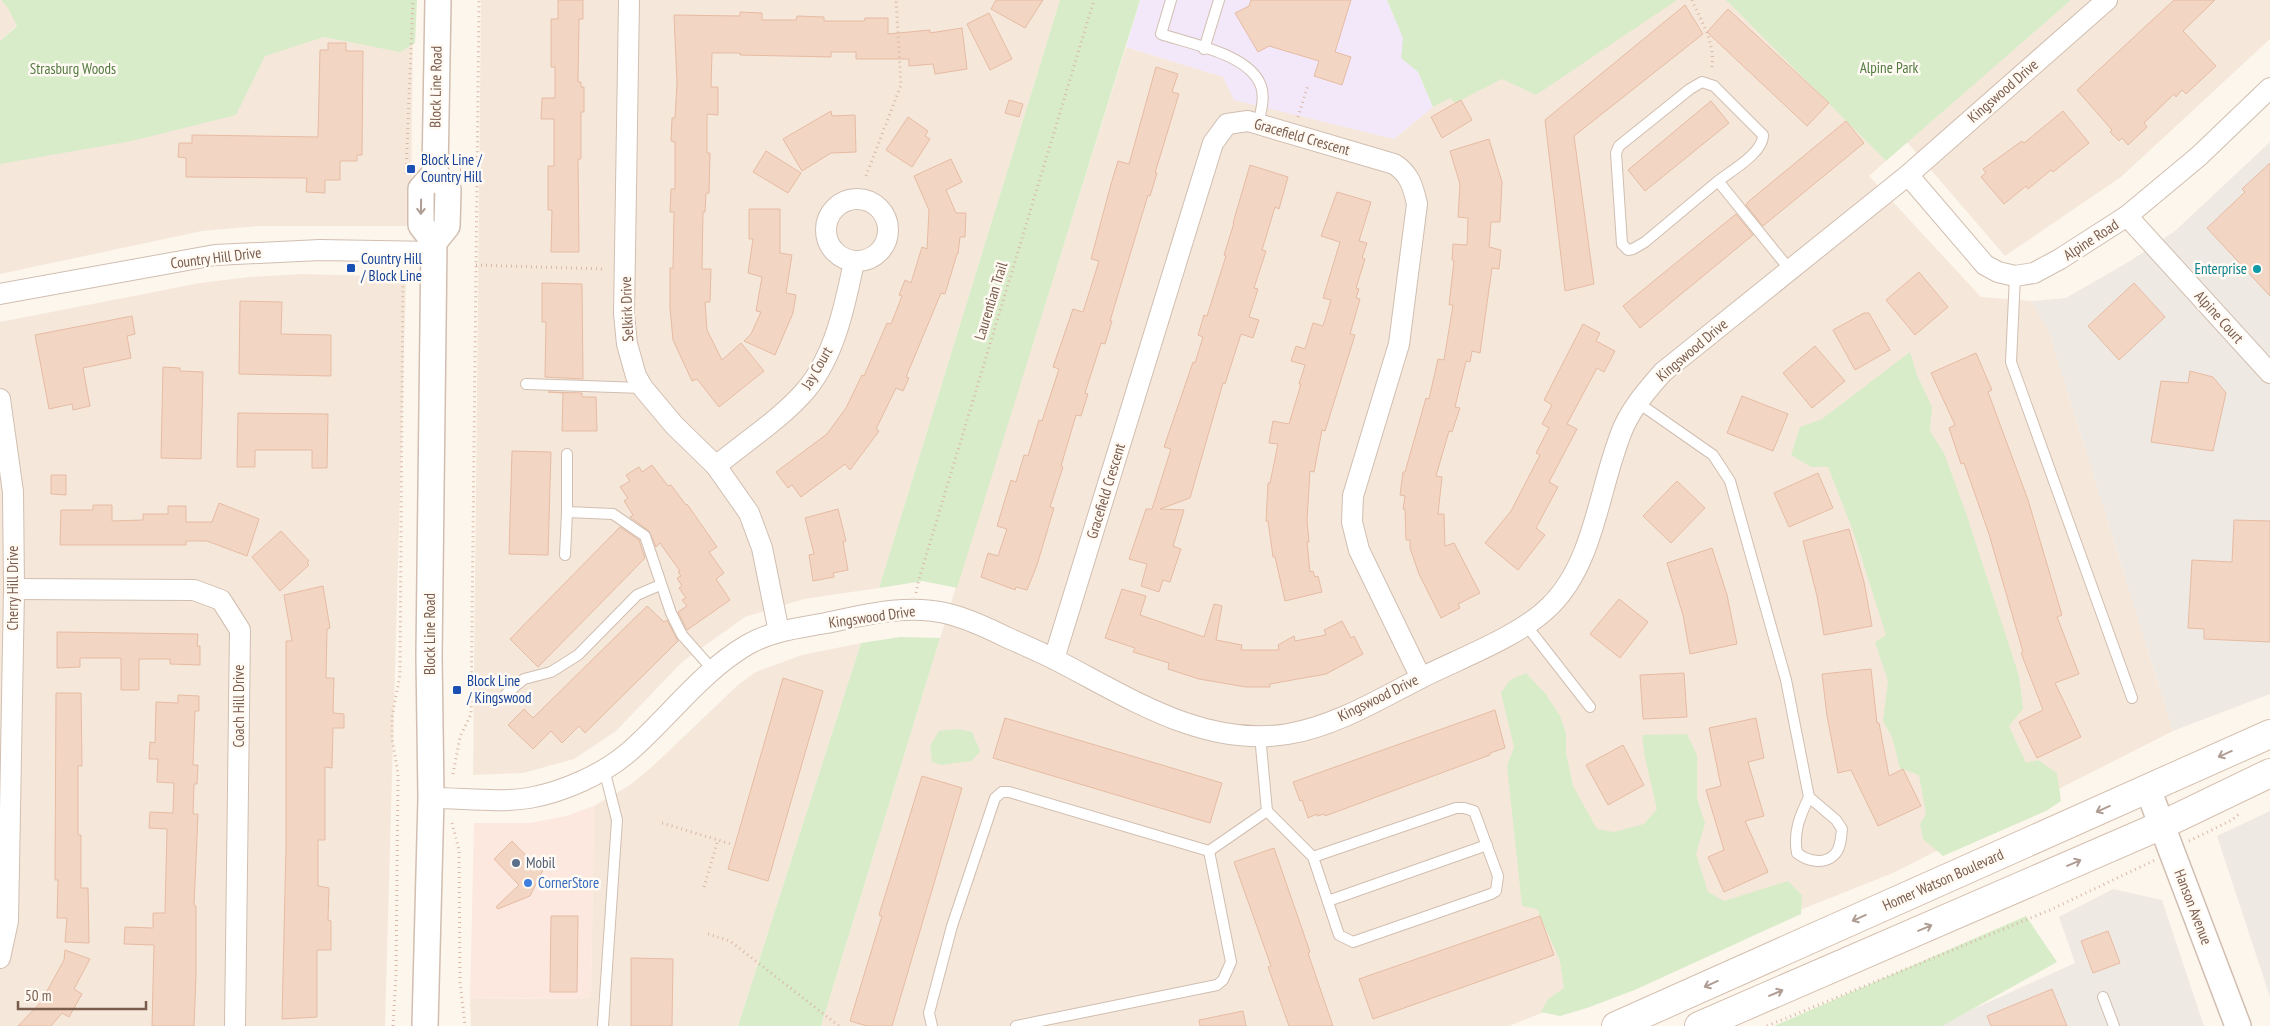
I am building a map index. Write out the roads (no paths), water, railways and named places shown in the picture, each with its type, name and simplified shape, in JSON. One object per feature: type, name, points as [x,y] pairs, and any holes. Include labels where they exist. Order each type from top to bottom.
[{"type":"main road","name":"Homer Watson Boulevard","points":[[1616,1026],[2270,734]]},
{"type":"main road","points":[[1699,1026],[2162,825],[2270,773]]},
{"type":"street","name":"Block Line Road","points":[[425,1026],[431,798],[429,656],[434,247],[447,226],[448,189],[434,173],[438,0]]},
{"type":"street","name":"Selkirk Drive","points":[[629,0],[624,314],[627,344],[636,376],[643,388],[674,425],[716,466],[749,513],[762,548],[778,632]]},
{"type":"street","name":"Kingswood Drive","points":[[431,798],[505,800],[529,798],[561,788],[604,769],[629,752],[712,670],[748,645],[778,632],[872,614],[914,609],[949,614],[964,619],[1054,659],[1164,716],[1193,726],[1227,733],[1289,734],[1341,718],[1526,625],[1550,606],[1571,581],[1583,553],[1623,429],[1637,402],[1663,372],[1908,175],[2107,0]]},
{"type":"street","name":"Alpine Road","points":[[2015,276],[2034,273],[2040,270],[2127,216],[2199,156],[2270,88]]},
{"type":"street","name":"Gracefield Crescent","points":[[1054,659],[1212,143],[1227,124],[1248,121],[1394,164],[1402,169],[1412,183],[1417,204],[1399,344],[1352,496],[1352,522],[1359,550],[1421,678]]},
{"type":"street","points":[[1908,175],[1986,265],[1998,272],[2015,276]]},
{"type":"street","name":"Alpine Court","points":[[2127,216],[2270,372]]},
{"type":"street","name":"Country Hill Drive","points":[[0,294],[215,255],[310,250],[434,247]]},
{"type":"street","name":"Jay Court","points":[[716,466],[788,408],[807,389],[820,368],[832,340],[846,301],[854,262]]},
{"type":"street","name":"Cherry Hill Drive","points":[[0,399],[13,492],[14,589],[8,921],[0,958]]},
{"type":"street","name":"Coach Hill Drive","points":[[14,589],[194,590],[221,600],[240,630],[236,1026]]},
{"type":"street","name":"Hanson Avenue","points":[[2148,789],[2238,1026]]},
{"type":"lane","points":[[1171,0],[1161,34],[1240,61],[1252,70],[1261,86],[1263,102],[1258,124]]},
{"type":"lane","points":[[1204,49],[1219,0]]},
{"type":"lane","points":[[1697,83],[1714,86],[1763,135],[1764,142],[1757,150],[1718,181],[1645,242],[1634,249],[1628,250],[1622,244],[1616,153],[1619,146],[1697,83]]},
{"type":"lane","points":[[1718,181],[1790,270]]},
{"type":"lane","points":[[2015,276],[2011,362],[2132,698]]},
{"type":"lane","points":[[526,384],[643,388]]},
{"type":"lane","points":[[1637,402],[1713,455],[1730,481],[1786,680],[1809,797],[1798,820],[1794,839],[1797,853],[1806,860],[1821,861],[1834,856],[1840,844],[1842,829],[1836,820],[1809,797]]},
{"type":"lane","points":[[565,555],[568,454]]},
{"type":"lane","points":[[567,512],[613,514],[645,536],[671,613],[682,635],[712,670]]},
{"type":"lane","points":[[506,694],[524,679],[551,672],[578,655],[637,595],[660,585]]},
{"type":"lane","points":[[1526,625],[1590,707]]},
{"type":"lane","points":[[1260,735],[1267,811],[1313,857],[1339,934],[1353,942],[1496,891],[1498,876],[1474,811],[1464,808],[1456,808],[1313,857]]},
{"type":"lane","points":[[603,1026],[617,820],[604,769]]},
{"type":"lane","points":[[932,1026],[929,1013],[952,926],[995,798],[1002,792],[1209,851]]},
{"type":"lane","points":[[1209,851],[1267,811]]},
{"type":"lane","points":[[1328,902],[1487,845]]},
{"type":"lane","points":[[1016,1026],[1217,985],[1223,980],[1231,962],[1209,851]]},
{"type":"lane","points":[[2103,997],[2114,1026]]},
{"type":"place","name":"Block Line / Country Hill","points":[[411,169]]},
{"type":"place","name":"Country Hill / Block Line","points":[[351,268]]},
{"type":"place","name":"Enterprise","points":[[2257,269]]},
{"type":"place","name":"Block Line / Kingswood","points":[[457,690]]},
{"type":"place","name":"Mobil","points":[[516,863]]},
{"type":"place","name":"CornerStore","points":[[528,883]]},
{"type":"park label","name":"Alpine Park","points":[[1889,68]]},
{"type":"park label","name":"Strasburg Woods","points":[[73,69]]}]
